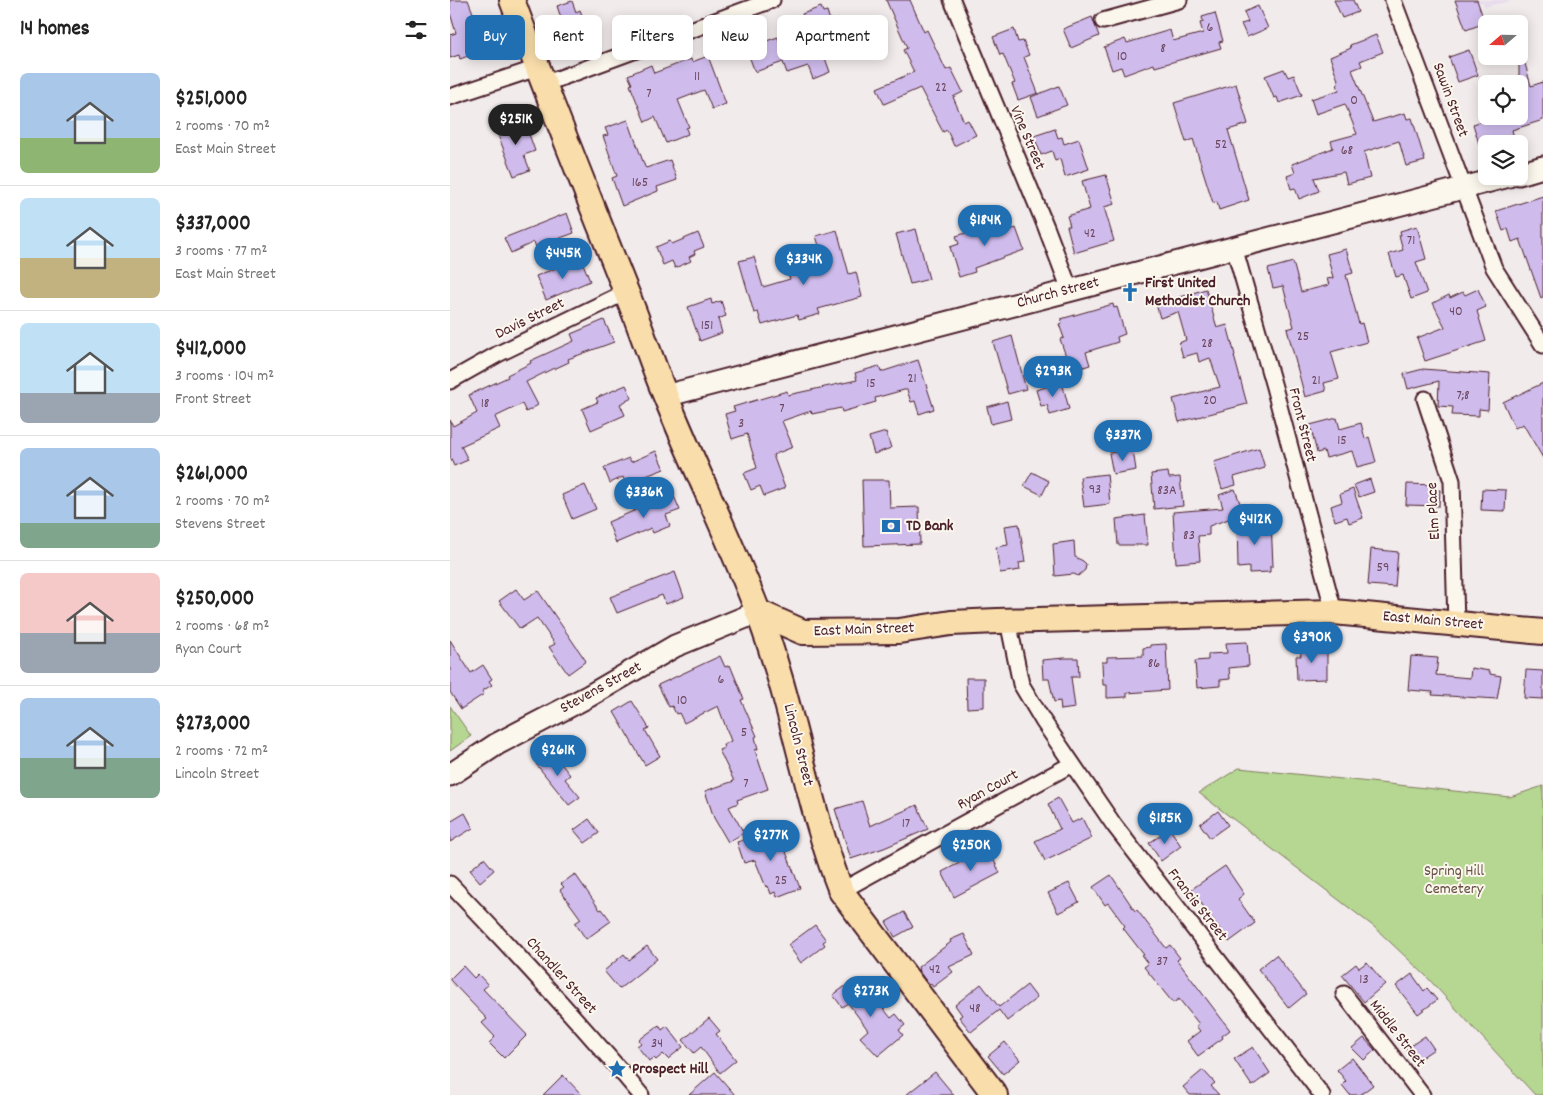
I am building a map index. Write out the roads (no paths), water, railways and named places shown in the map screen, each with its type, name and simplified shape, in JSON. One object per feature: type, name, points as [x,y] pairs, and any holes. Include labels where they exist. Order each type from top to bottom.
[{"type":"main road","points":[[512,0],[665,396],[758,612]]},
{"type":"main road","name":"East Main Street","points":[[758,612],[803,632],[899,631],[951,623],[1334,612],[1543,632]]},
{"type":"main road","name":"Lincoln Street","points":[[758,612],[784,690],[818,822],[841,891],[995,1095]]},
{"type":"street","points":[[450,97],[540,76],[772,0]]},
{"type":"street","name":"Vine Street","points":[[952,0],[1046,227],[1070,290]]},
{"type":"street","points":[[1103,21],[1180,0]]},
{"type":"street","name":"Sawin Street","points":[[1392,0],[1494,268],[1543,345]]},
{"type":"street","points":[[1528,171],[1543,167]]},
{"type":"street","name":"Church Street","points":[[665,396],[1478,184]]},
{"type":"street","name":"Front Street","points":[[1234,247],[1274,386],[1334,612]]},
{"type":"street","name":"Davis Street","points":[[450,381],[498,354],[626,292]]},
{"type":"street","name":"Elm Place","points":[[1425,399],[1452,481],[1456,624]]},
{"type":"street","name":"Stevens Street","points":[[450,774],[496,744],[589,696],[675,646],[758,612]]},
{"type":"street","name":"Francis Street","points":[[1008,621],[1021,684],[1043,721],[1120,833],[1322,1095]]},
{"type":"street","name":"Ryan Court","points":[[841,891],[1072,764]]},
{"type":"street","name":"Chandler Street","points":[[450,884],[582,1025],[641,1095]]},
{"type":"street","name":"Middle Street","points":[[1344,994],[1422,1095]]},
{"type":"place","name":"First United Methodist Church","points":[[1130,292]]},
{"type":"place","name":"TD Bank","points":[[891,526]]},
{"type":"place","name":"Prospect Hill","points":[[617,1069]]},
{"type":"park label","name":"Spring Hill Cemetery","points":[[1454,880]]}]
